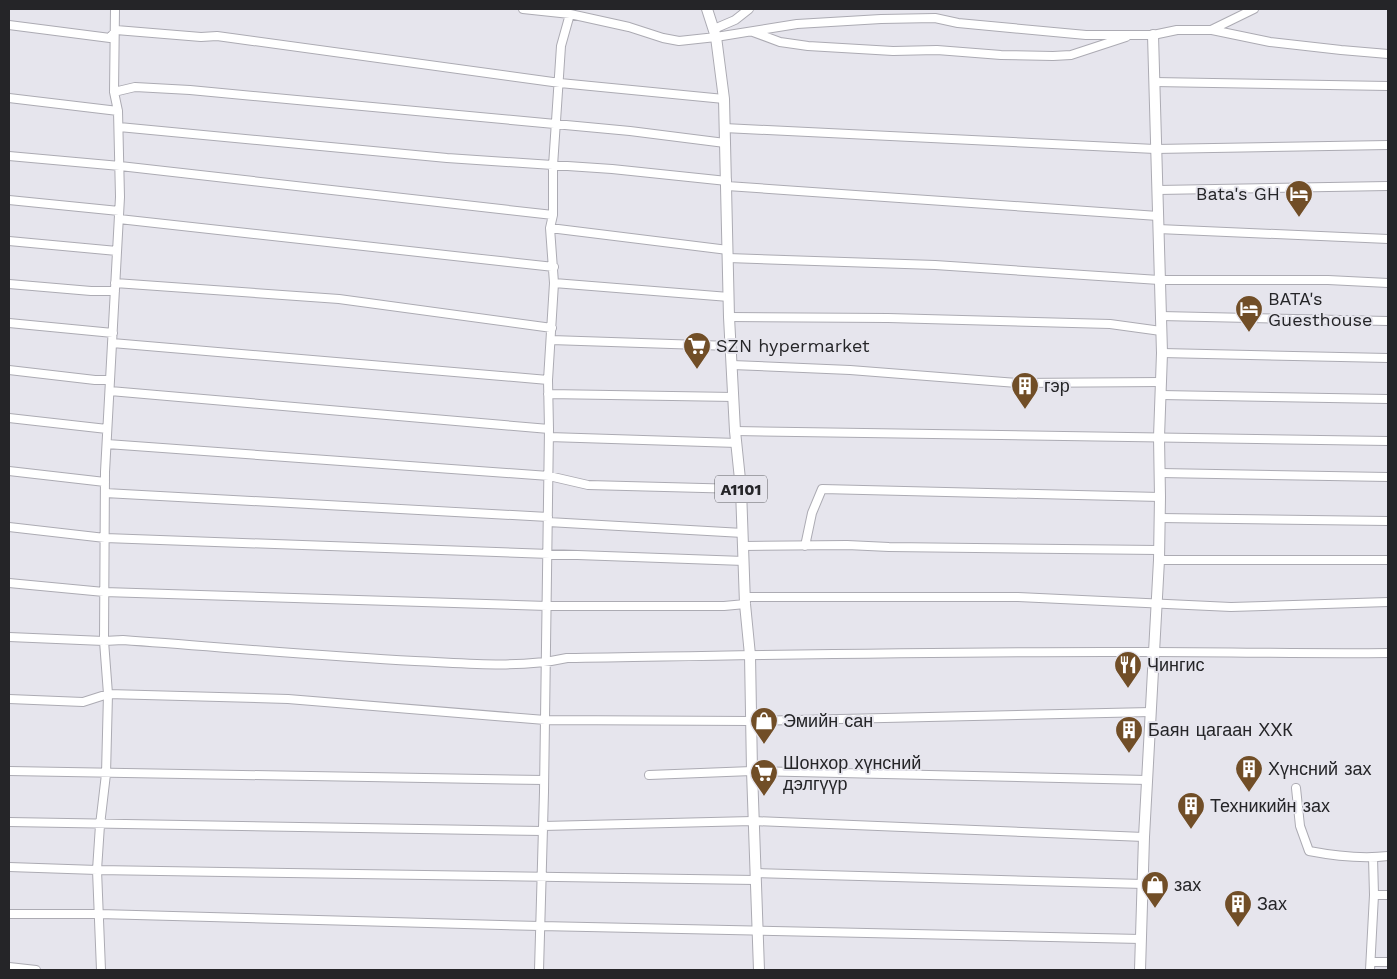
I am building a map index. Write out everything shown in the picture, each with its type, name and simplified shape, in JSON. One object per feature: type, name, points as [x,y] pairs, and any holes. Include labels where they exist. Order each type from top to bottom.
[{"type":"main road","name":"A1101","points":[[707,9],[715,33],[724,99],[728,297],[735,431],[741,489],[745,600],[750,655],[750,721],[759,970]]},
{"type":"main road","points":[[1140,970],[1144,837],[1160,518],[1159,437],[1162,353],[1153,35]]},
{"type":"street","points":[[101,970],[97,870],[106,774],[108,694],[104,641],[105,482],[120,166],[118,112],[114,92],[115,9]]},
{"type":"street","points":[[523,9],[570,14],[629,27],[679,41],[715,33],[748,32],[826,21],[935,18],[958,23],[1086,35],[1128,36],[1153,35],[1177,30],[1211,30],[1270,42],[1388,54]]},
{"type":"street","points":[[715,33],[749,9]]},
{"type":"street","points":[[1211,30],[1254,9]]},
{"type":"street","points":[[538,970],[542,877],[548,554],[548,380],[554,283],[550,228],[553,215],[553,166],[561,46],[570,14]]},
{"type":"street","points":[[9,25],[110,38],[116,30]]},
{"type":"street","points":[[116,30],[201,37],[217,36],[560,83],[724,99]]},
{"type":"street","points":[[748,32],[761,34],[780,42],[808,46],[893,51],[937,50],[1001,56],[1071,54],[1128,36]]},
{"type":"street","points":[[1154,82],[1388,86]]},
{"type":"street","points":[[114,92],[136,87],[190,90],[556,124],[725,143]]},
{"type":"street","points":[[9,98],[118,112]]},
{"type":"street","points":[[119,127],[454,159],[612,169],[727,183],[1158,216]]},
{"type":"street","points":[[724,128],[1155,149],[1388,145]]},
{"type":"street","points":[[9,156],[120,166],[553,215]]},
{"type":"street","points":[[1158,190],[1388,186]]},
{"type":"street","points":[[9,200],[554,267]]},
{"type":"street","points":[[550,228],[728,254],[1159,280],[1328,280],[1388,283]]},
{"type":"street","points":[[1158,229],[1388,239]]},
{"type":"street","points":[[9,241],[117,251]]},
{"type":"street","points":[[554,283],[728,297]]},
{"type":"street","points":[[9,284],[91,291],[115,287],[339,299],[552,328]]},
{"type":"street","points":[[1161,316],[1388,321]]},
{"type":"street","points":[[729,317],[888,318],[1110,324],[1161,330]]},
{"type":"street","points":[[9,323],[113,333]]},
{"type":"street","points":[[551,340],[731,346]]},
{"type":"street","points":[[112,342],[548,380]]},
{"type":"street","points":[[1162,353],[1388,358]]},
{"type":"street","points":[[732,365],[850,370],[1017,383],[1161,382]]},
{"type":"street","points":[[9,370],[110,380]]},
{"type":"street","points":[[110,391],[549,433],[737,443]]},
{"type":"street","points":[[548,394],[734,397]]},
{"type":"street","points":[[1160,395],[1388,399]]},
{"type":"street","points":[[9,418],[108,429]]},
{"type":"street","points":[[735,431],[1388,441]]},
{"type":"street","points":[[107,444],[549,476],[588,484],[741,489]]},
{"type":"street","points":[[9,472],[105,482]]},
{"type":"street","points":[[1160,472],[1388,477]]},
{"type":"street","points":[[805,546],[812,513],[822,489],[1160,497]]},
{"type":"street","points":[[105,493],[548,519],[743,533]]},
{"type":"street","points":[[1160,518],[1388,521]]},
{"type":"street","points":[[9,527],[105,538],[744,561]]},
{"type":"street","points":[[743,546],[1388,560]]},
{"type":"street","points":[[9,583],[104,592],[547,606],[745,600],[1018,597],[1231,607],[1388,602]]},
{"type":"street","points":[[9,637],[123,640],[367,658],[515,665],[545,663],[567,658],[750,655],[1153,652],[1388,653]]},
{"type":"street","points":[[9,699],[83,702],[108,694],[288,699],[545,720],[750,721],[1151,712]]},
{"type":"street","points":[[9,771],[544,780]]},
{"type":"street","points":[[649,775],[752,772],[1147,780]]},
{"type":"street","points":[[1296,788],[1300,826],[1309,851],[1326,855],[1388,856]]},
{"type":"street","points":[[9,822],[100,825],[543,828],[753,820],[1144,837]]},
{"type":"street","points":[[1373,857],[1374,894],[1371,966],[1388,962]]},
{"type":"street","points":[[9,867],[542,877],[755,877],[1143,884]]},
{"type":"street","points":[[1374,894],[1388,895]]},
{"type":"street","points":[[9,914],[99,914],[1141,939]]},
{"type":"street","points":[[9,967],[36,970]]},
{"type":"place","name":"Bata's GH","points":[[1299,218]]},
{"type":"place","name":"BATA's Guesthouse","points":[[1249,333]]},
{"type":"place","name":"SZN hypermarket","points":[[697,370]]},
{"type":"place","name":"гэр","points":[[1025,410]]},
{"type":"place","name":"Чингис","points":[[1128,689]]},
{"type":"place","name":"Эмийн сан","points":[[764,745]]},
{"type":"place","name":"Баян цагаан ХХК","points":[[1129,754]]},
{"type":"place","name":"Хүнсний зах","points":[[1249,793]]},
{"type":"place","name":"Шонхор хүнсний дэлгүүр","points":[[764,797]]},
{"type":"place","name":"Техникийн зах","points":[[1191,830]]},
{"type":"place","name":"зах","points":[[1155,909]]},
{"type":"place","name":"Зах","points":[[1238,928]]}]
